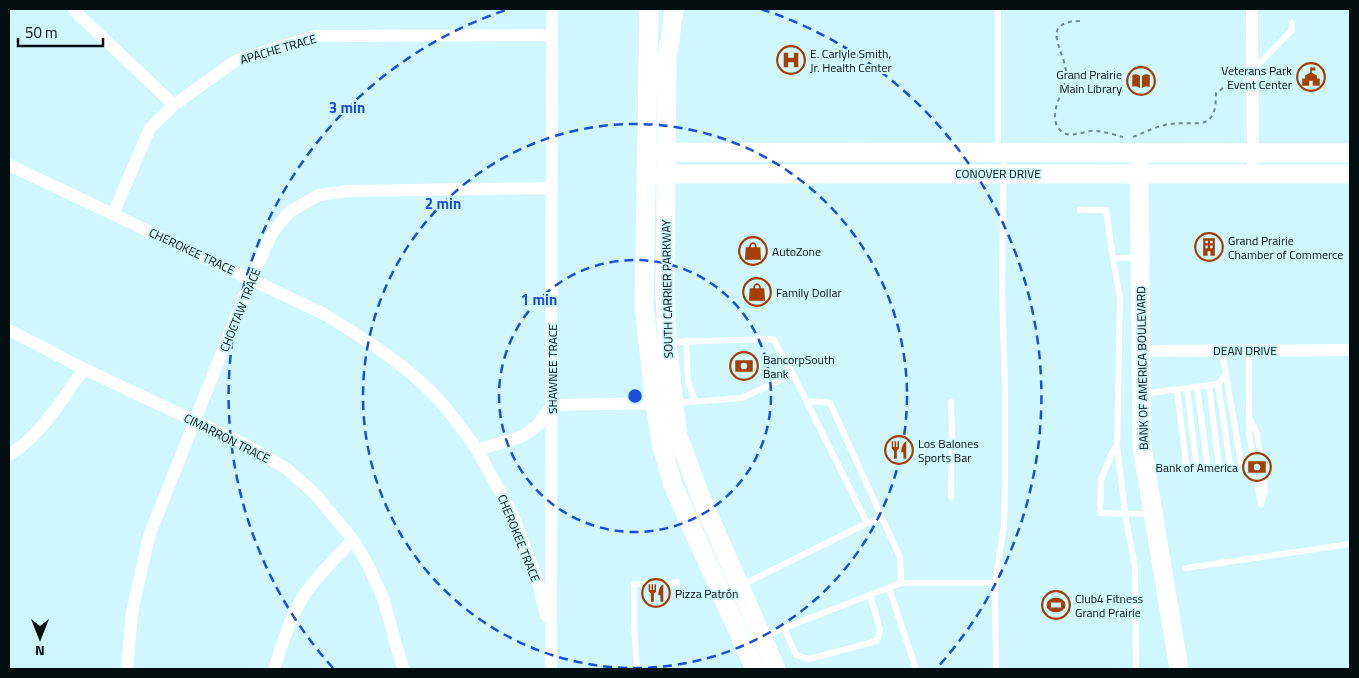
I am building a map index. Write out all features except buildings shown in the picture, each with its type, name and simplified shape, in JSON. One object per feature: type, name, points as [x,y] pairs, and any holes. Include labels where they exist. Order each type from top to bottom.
[{"type":"street","points":[[74,9],[174,105]]},
{"type":"street","name":"SHAWNEE TRACE","points":[[550,669],[552,9]]},
{"type":"street","name":"SOUTH CARRIER PARKWAY","points":[[649,9],[644,306],[650,376],[661,443],[672,485],[704,558],[731,590],[762,639],[776,669]]},
{"type":"street","name":"SOUTH CARRIER PARKWAY","points":[[674,9],[667,60],[665,297],[677,341],[674,403],[678,436],[701,498],[755,669]]},
{"type":"street","points":[[1252,9],[1253,174]]},
{"type":"street","name":"APACHE TRACE","points":[[113,214],[150,128],[174,105],[235,60],[316,36],[552,35]]},
{"type":"street","name":"CONOVER DRIVE","points":[[646,152],[1001,153],[1135,145],[1253,153],[1350,153]]},
{"type":"street","name":"BANK OF AMERICA BOULEVARD","points":[[1135,145],[1139,173],[1142,446],[1179,669]]},
{"type":"street","name":"CHEROKEE TRACE","points":[[9,165],[324,314],[367,341],[424,385],[458,424],[477,450],[511,511],[537,578],[551,631]]},
{"type":"street","name":"CONOVER DRIVE","points":[[646,174],[1350,174]]},
{"type":"street","name":"CHOCTAW TRACE","points":[[127,669],[132,613],[149,536],[196,422],[251,279],[273,232],[288,212],[319,195],[347,191],[552,188]]},
{"type":"street","name":"CIMARRON TRACE","points":[[9,330],[84,369],[244,444],[287,470],[316,495],[353,540],[367,563],[384,598],[403,669]]},
{"type":"street","name":"DEAN DRIVE","points":[[1141,351],[1350,350]]},
{"type":"street","points":[[9,455],[19,449],[35,434],[84,369]]},
{"type":"street","points":[[477,450],[523,436],[538,425],[552,405],[674,403]]},
{"type":"street","points":[[274,669],[287,628],[306,592],[353,540]]},
{"type":"lane","points":[[996,669],[994,610],[995,583],[1004,526],[1005,388],[1002,285],[1004,173],[1001,153],[998,9]]},
{"type":"lane","points":[[1252,71],[1292,30],[1292,24]]},
{"type":"lane","points":[[1080,210],[1106,210],[1120,299],[1117,446],[1125,513],[1135,568],[1136,669]]},
{"type":"lane","points":[[1113,258],[1140,258]]},
{"type":"lane","points":[[695,401],[677,341],[773,339],[807,401],[867,523]]},
{"type":"lane","points":[[1222,350],[1242,463]]},
{"type":"lane","points":[[1249,350],[1249,433],[1260,505]]},
{"type":"lane","points":[[674,403],[742,398],[793,374]]},
{"type":"lane","points":[[1141,395],[1218,384],[1226,374]]},
{"type":"lane","points":[[1218,384],[1230,464]]},
{"type":"lane","points":[[1209,386],[1219,466]]},
{"type":"lane","points":[[1197,387],[1208,468]]},
{"type":"lane","points":[[1187,388],[1197,469]]},
{"type":"lane","points":[[1177,390],[1187,471]]},
{"type":"lane","points":[[807,401],[830,403],[900,557],[901,583]]},
{"type":"lane","points":[[951,402],[951,497]]},
{"type":"lane","points":[[1117,446],[1100,480],[1100,513],[1153,514]]},
{"type":"lane","points":[[731,590],[867,523],[881,518]]},
{"type":"lane","points":[[1186,568],[1350,544]]},
{"type":"lane","points":[[636,669],[634,584],[670,584],[677,582]]},
{"type":"lane","points":[[762,639],[784,628],[901,583],[995,583]]},
{"type":"lane","points":[[889,588],[916,669]]},
{"type":"lane","points":[[784,628],[796,655],[809,659],[877,641],[880,629],[870,595]]},
{"type":"path","points":[[1080,21],[1069,21],[1062,24],[1057,32],[1057,46],[1065,62],[1066,74],[1062,92],[1057,103],[1057,125],[1068,135],[1096,131],[1124,137]]},
{"type":"path","points":[[1135,145],[1153,128],[1171,124],[1201,124],[1207,121],[1216,107],[1216,94],[1226,86]]},
{"type":"place","name":"E. Carlyle Smith, Jr. Health Center","points":[[791,60]]},
{"type":"place","name":"Veterans Park Event Center","points":[[1311,77]]},
{"type":"place","name":"Grand Prairie Main Library","points":[[1141,81]]},
{"type":"place","name":"Grand Prairie Chamber of Commerce","points":[[1209,247]]},
{"type":"place","name":"AutoZone","points":[[753,251]]},
{"type":"place","name":"Family Dollar","points":[[757,292]]},
{"type":"place","name":"BancorpSouth Bank","points":[[744,366]]},
{"type":"place","name":"Los Balones Sports Bar","points":[[899,450]]},
{"type":"place","name":"Bank of America","points":[[1257,467]]},
{"type":"place","name":"Pizza Patrón","points":[[656,593]]},
{"type":"place","name":"Club4 Fitness Grand Prairie","points":[[1056,605]]}]
